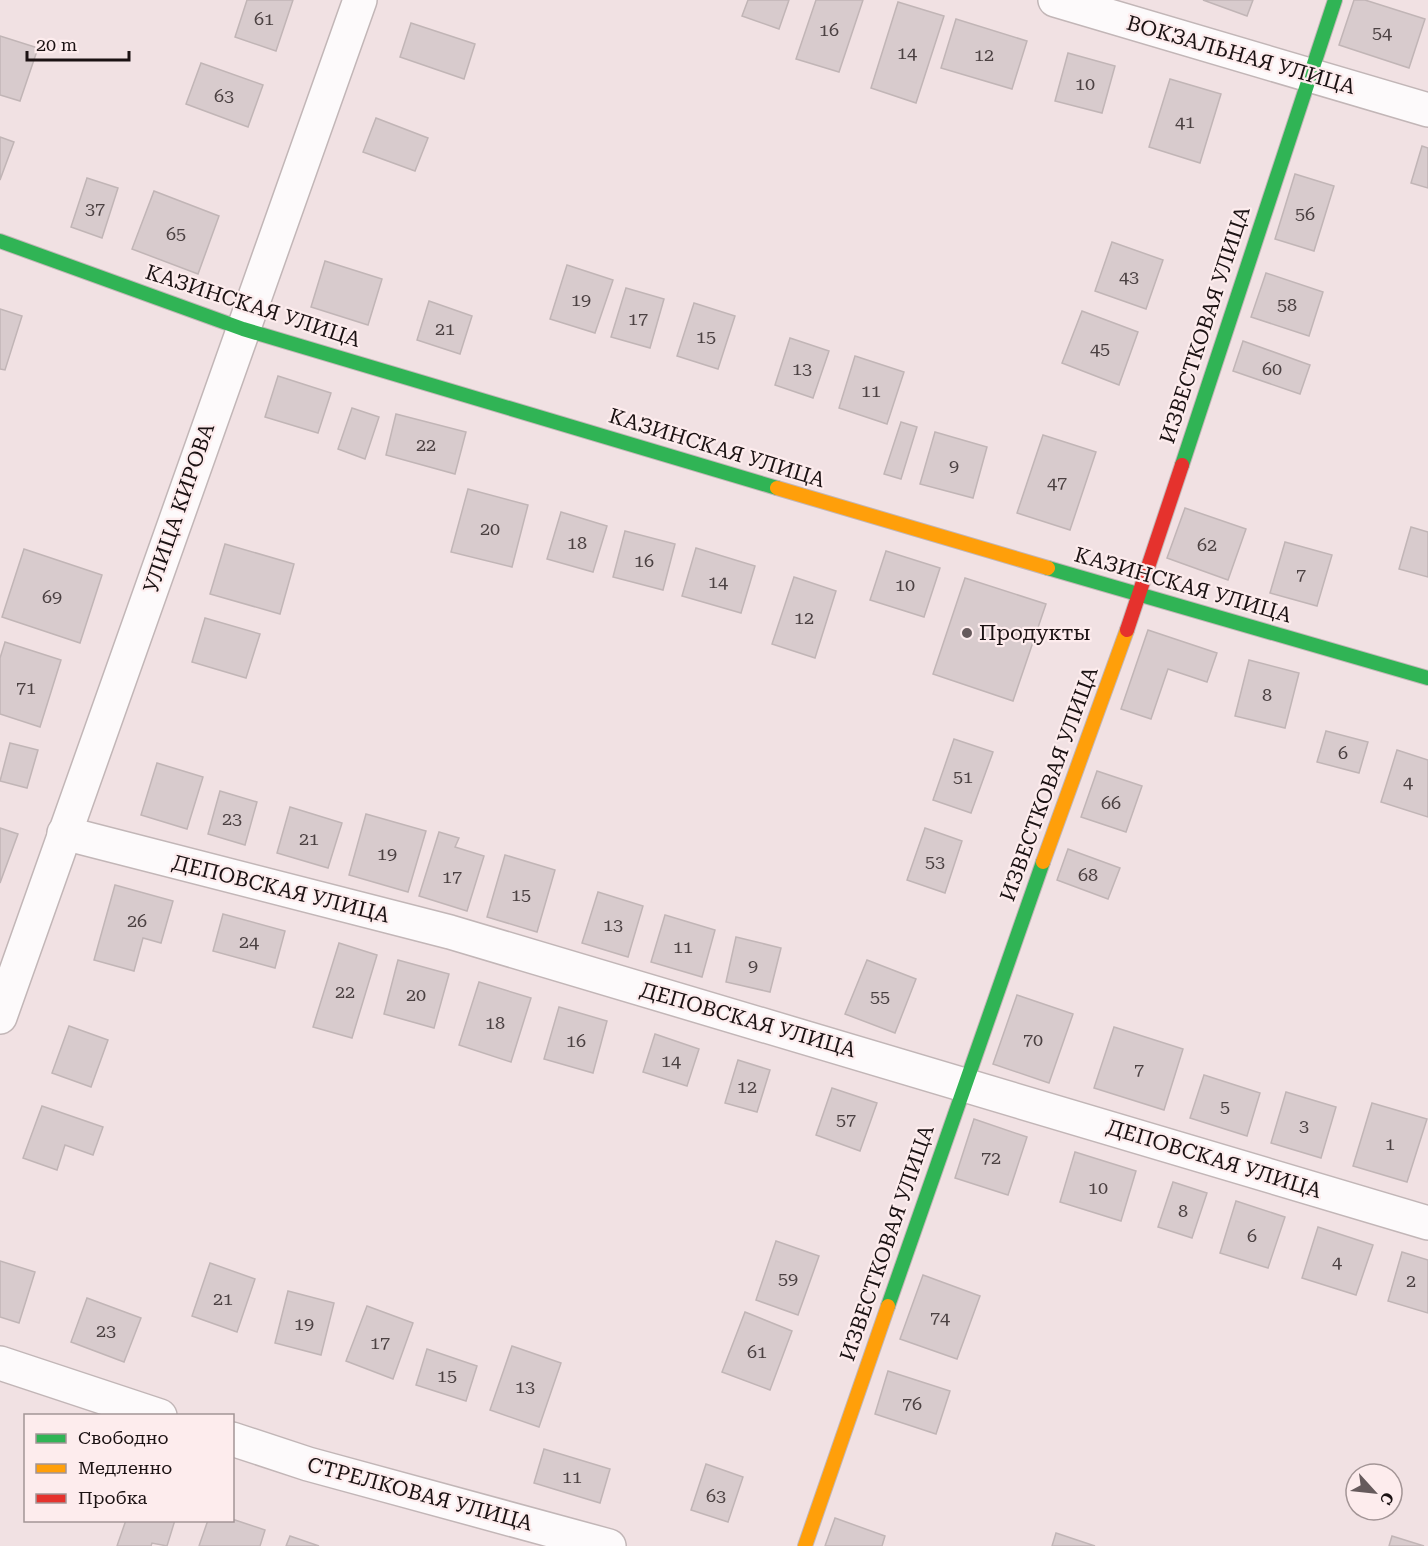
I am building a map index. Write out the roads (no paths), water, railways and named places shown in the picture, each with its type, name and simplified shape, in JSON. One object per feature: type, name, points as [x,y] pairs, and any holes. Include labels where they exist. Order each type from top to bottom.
[{"type":"street","name":"УЛИЦА КИРОВА","points":[[0,1017],[360,0]]},
{"type":"street","name":"ВОКЗАЛЬНАЯ УЛИЦА","points":[[1055,0],[1428,110]]},
{"type":"street","name":"ИЗВЕСТКОВАЯ УЛИЦА","points":[[805,1546],[964,1084],[1139,595],[1335,0]]},
{"type":"street","name":"КАЗИНСКАЯ УЛИЦА","points":[[0,241],[243,328],[1139,595],[1428,678]]},
{"type":"street","name":"ДЕПОВСКАЯ УЛИЦА","points":[[64,833],[450,932],[1428,1223]]},
{"type":"street","points":[[0,1363],[154,1414]]},
{"type":"street","name":"СТРЕЛКОВАЯ УЛИЦА","points":[[234,1440],[308,1464],[609,1546]]},
{"type":"place","name":"Продукты","points":[[967,633]]}]
